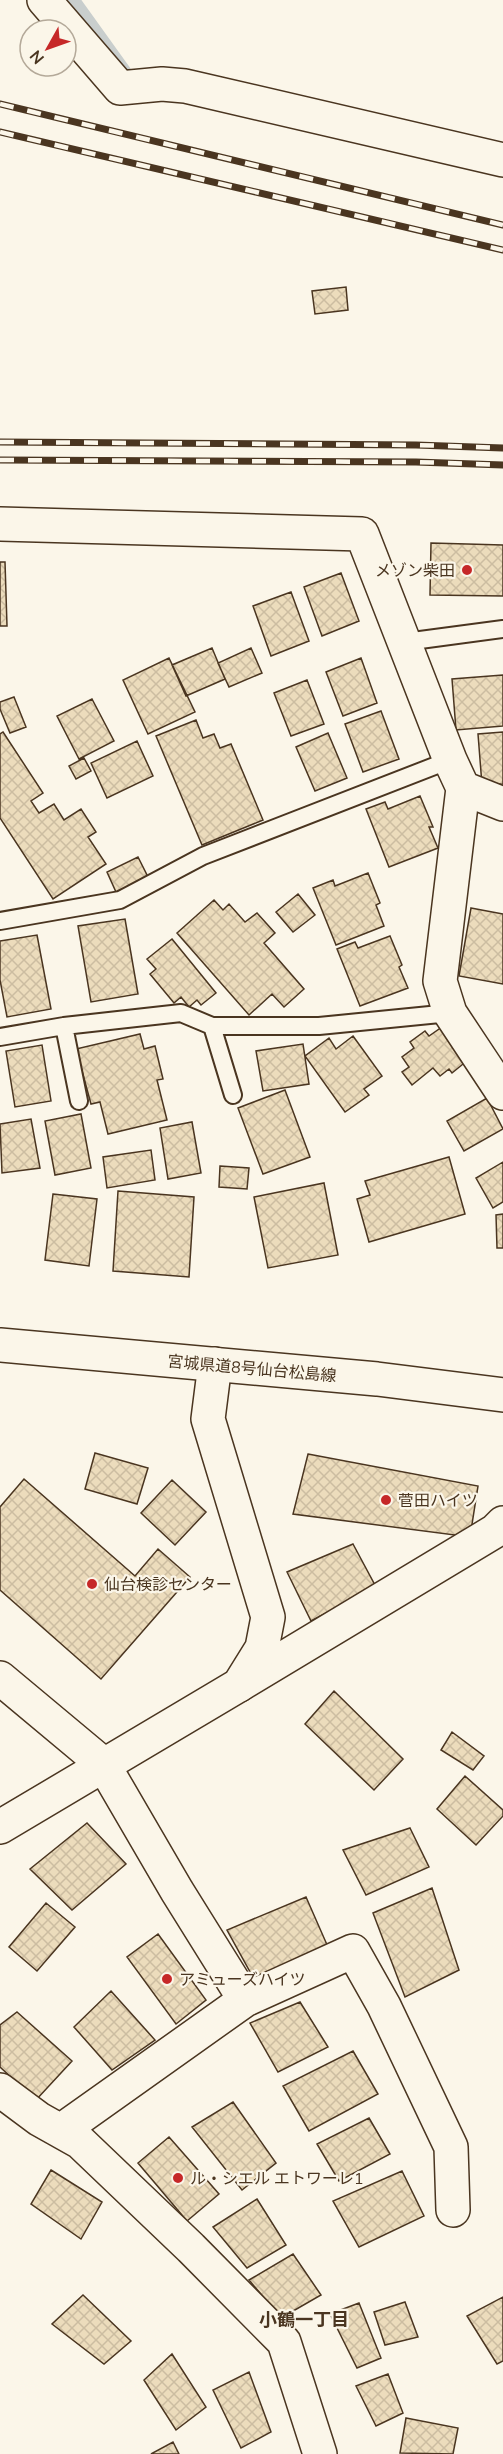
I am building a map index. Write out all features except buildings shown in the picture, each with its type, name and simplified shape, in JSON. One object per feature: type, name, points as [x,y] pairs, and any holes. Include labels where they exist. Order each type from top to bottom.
[{"type":"street","points":[[44,0],[120,88],[162,84],[185,86],[503,160]]},
{"type":"street","points":[[0,524],[362,534],[456,774],[440,981],[450,1013],[503,1093]]},
{"type":"street","points":[[456,774],[503,804]]},
{"type":"street","name":"宮城県道8号仙台松島線","points":[[0,1345],[377,1379],[503,1395]]},
{"type":"street","points":[[215,1364],[208,1419],[268,1617],[262,1648],[239,1685]]},
{"type":"street","points":[[0,1827],[103,1764],[500,1534]]},
{"type":"street","points":[[0,1678],[103,1764],[177,1891],[245,2000]]},
{"type":"street","points":[[62,2130],[245,2000],[353,1951],[384,2006],[451,2147],[453,2210]]},
{"type":"street","points":[[0,2090],[39,2119],[62,2130],[88,2150],[191,2248],[284,2342],[320,2454]]},
{"type":"lane","points":[[405,642],[503,629]]},
{"type":"lane","points":[[0,921],[120,900],[203,856],[456,774]]},
{"type":"lane","points":[[0,1036],[64,1026],[181,1013],[212,1026],[319,1026],[450,1013]]},
{"type":"lane","points":[[64,1026],[79,1101]]},
{"type":"lane","points":[[212,1026],[233,1095]]},
{"type":"waterway","points":[[74,0],[125,71]]},
{"type":"railway","points":[[0,104],[503,225]]},
{"type":"railway","points":[[0,132],[503,250]]},
{"type":"railway","points":[[0,442],[416,445],[503,448]]},
{"type":"railway","points":[[0,460],[416,462],[503,465]]},
{"type":"place","name":"メゾン柴田","points":[[467,570]]},
{"type":"place","name":"菅田ハイツ","points":[[386,1500]]},
{"type":"place","name":"仙台検診センター","points":[[92,1584]]},
{"type":"place","name":"アミューズハイツ","points":[[167,1979]]},
{"type":"place","name":"ル・シエル エトワーレ1","points":[[178,2178]]},
{"type":"district","name":"小鶴一丁目","points":[[304,2320]]}]
